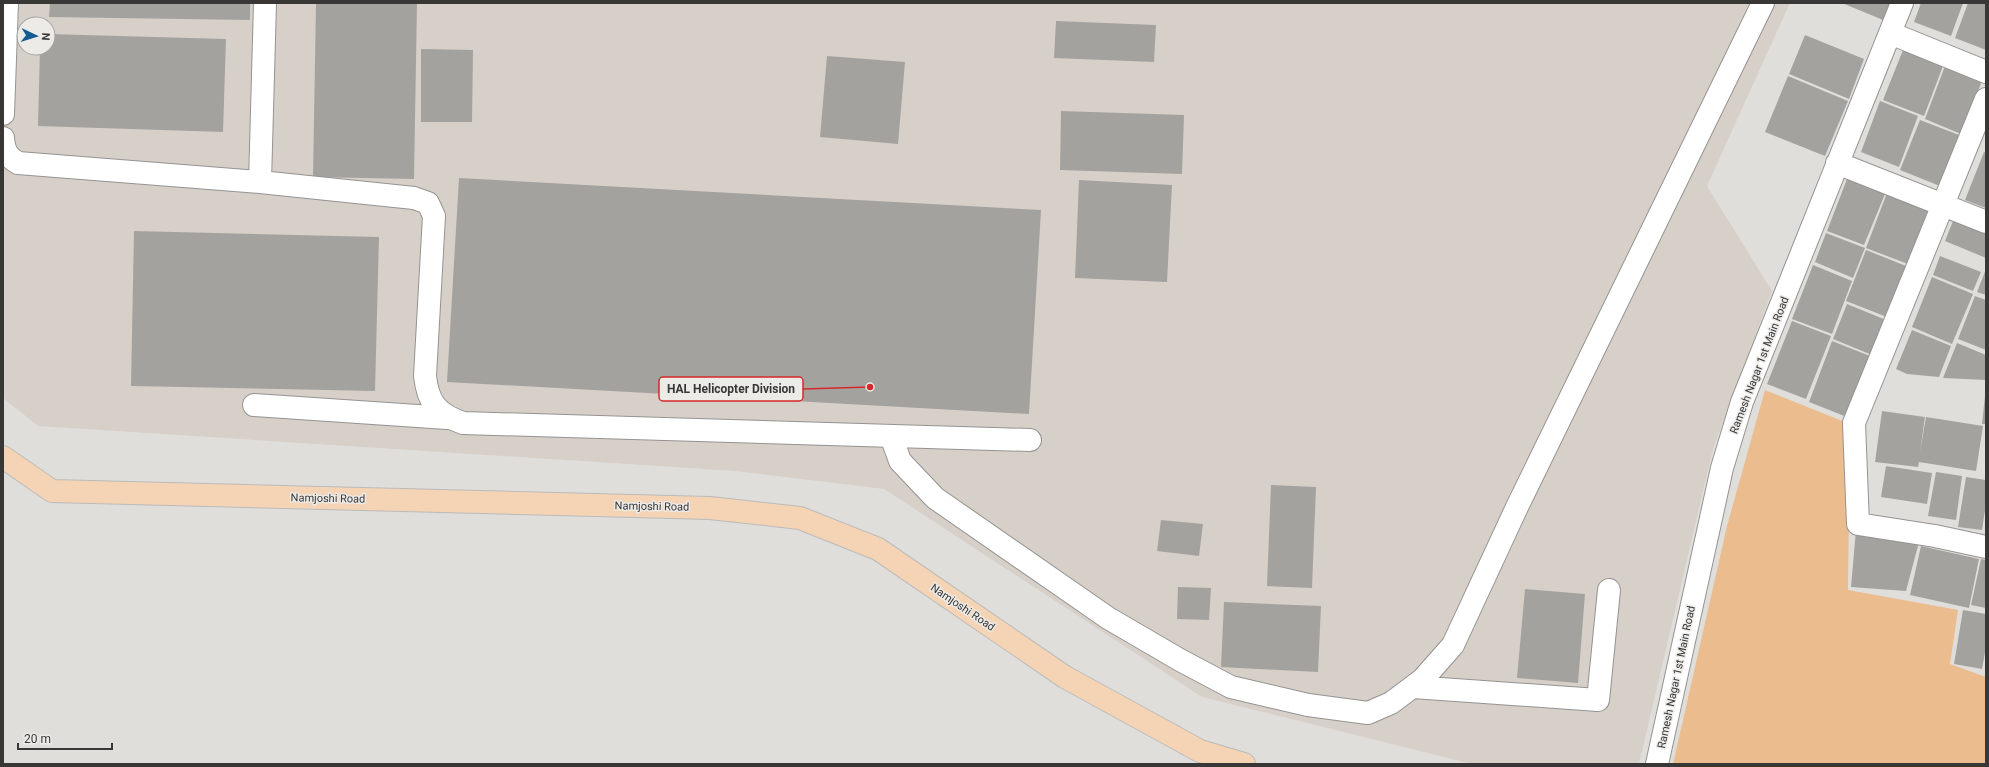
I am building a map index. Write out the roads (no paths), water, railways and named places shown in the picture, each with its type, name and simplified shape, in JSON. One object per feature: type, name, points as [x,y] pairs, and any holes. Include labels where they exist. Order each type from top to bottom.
[{"type":"main road","name":"Namjoshi Road","points":[[3,457],[52,491],[710,508],[800,518],[878,549],[1065,677],[1200,751],[1244,764]]},
{"type":"street","points":[[3,114],[7,3]]},
{"type":"street","points":[[260,182],[265,3]]},
{"type":"street","points":[[891,436],[900,461],[935,498],[1108,618],[1180,660],[1231,687],[1308,705],[1368,713],[1391,703],[1423,679],[1453,645],[1517,507],[1763,3]]},
{"type":"street","name":"Ramesh Nagar 1st Main Road","points":[[1657,764],[1722,468],[1742,402],[1902,3]]},
{"type":"street","points":[[1890,33],[1986,72]]},
{"type":"street","points":[[1986,99],[1854,423],[1858,524],[1935,536],[1986,547]]},
{"type":"street","points":[[3,138],[7,153],[11,159],[18,163],[260,182],[414,198],[428,203],[434,216],[425,376],[427,393],[435,407],[447,418]]},
{"type":"street","points":[[1837,163],[1986,222]]},
{"type":"street","points":[[254,405],[447,418],[463,424],[1030,440]]},
{"type":"street","points":[[1413,687],[1598,700],[1609,590]]},
{"type":"place","name":"HAL Helicopter Division","points":[[870,387]]}]
